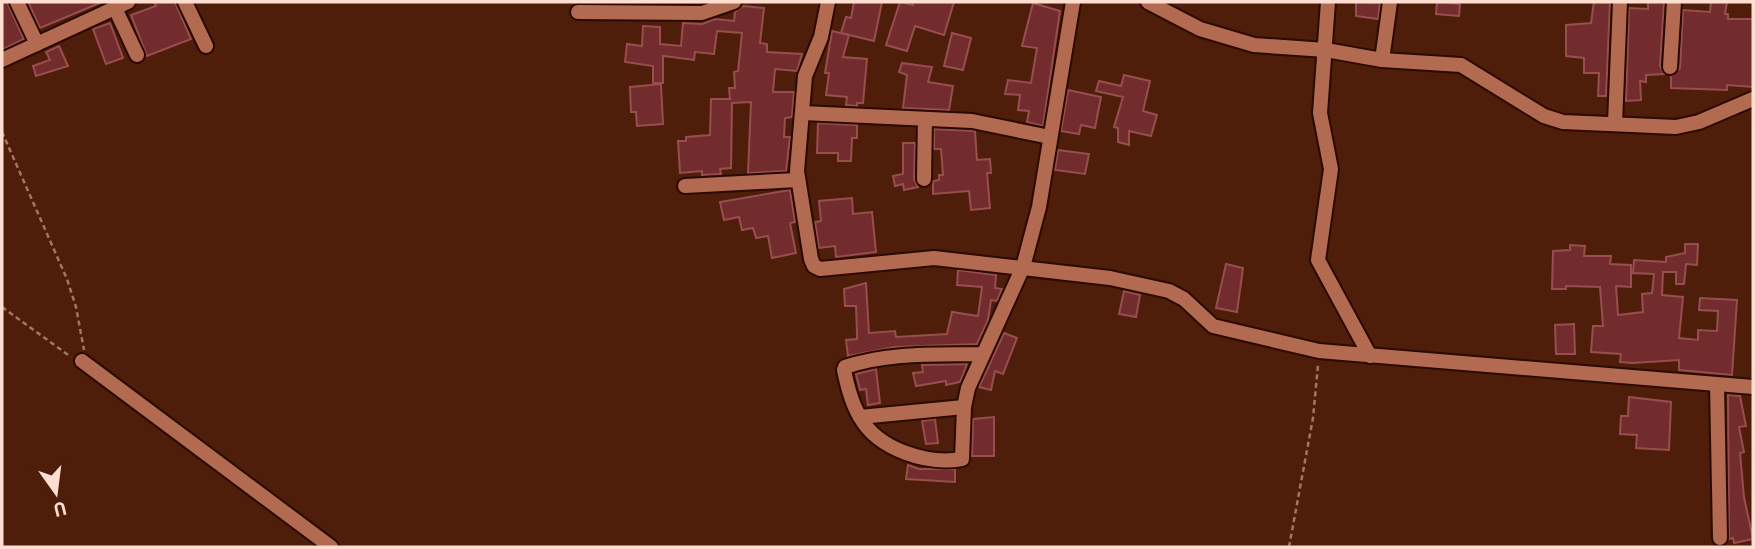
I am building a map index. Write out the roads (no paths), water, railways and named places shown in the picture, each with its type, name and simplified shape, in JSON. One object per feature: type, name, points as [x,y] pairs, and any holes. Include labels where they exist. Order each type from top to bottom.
[{"type":"street","points":[[17,2],[37,44]]},
{"type":"street","points":[[185,2],[206,46]]},
{"type":"street","points":[[578,12],[703,7],[734,2]]},
{"type":"street","points":[[828,2],[821,37],[805,76],[797,180],[812,264],[820,269],[934,258],[1110,278],[1169,291],[1184,299],[1213,326],[1319,351],[1753,387]]},
{"type":"street","points":[[982,354],[916,355],[845,367],[846,380],[860,417],[875,434],[921,458],[952,461],[962,459],[964,407],[982,354],[1023,267],[1040,207],[1073,2]]},
{"type":"street","points":[[1148,2],[1223,38],[1255,45],[1326,50],[1382,60],[1461,65],[1553,120],[1689,125],[1753,99]]},
{"type":"street","points":[[1328,2],[1320,113],[1331,169],[1318,260],[1370,356]]},
{"type":"street","points":[[1382,60],[1391,2]]},
{"type":"street","points":[[1615,123],[1620,2]]},
{"type":"street","points":[[1671,67],[1674,2]]},
{"type":"street","points":[[2,61],[121,5],[137,55]]},
{"type":"street","points":[[803,113],[1002,125],[1050,137]]},
{"type":"street","points":[[924,179],[925,119]]},
{"type":"street","points":[[685,186],[797,180]]},
{"type":"street","points":[[82,361],[331,547]]},
{"type":"street","points":[[1717,385],[1720,538]]},
{"type":"street","points":[[860,417],[964,407]]}]
